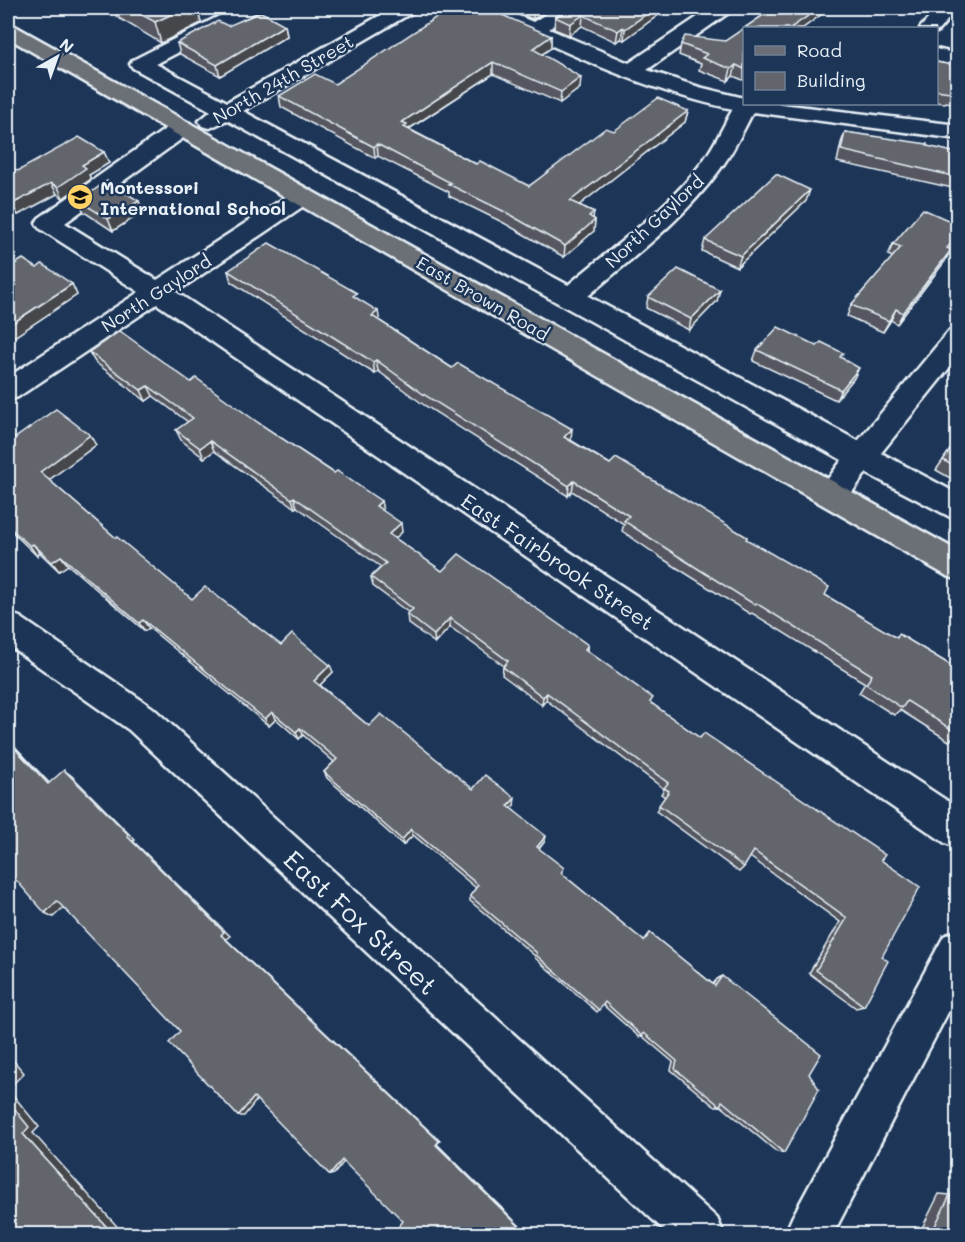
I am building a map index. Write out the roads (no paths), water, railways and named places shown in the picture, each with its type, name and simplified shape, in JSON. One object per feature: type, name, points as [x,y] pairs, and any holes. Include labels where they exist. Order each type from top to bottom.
[{"type":"main road","name":"East Brown Road","points":[[8,30],[957,567]]},
{"type":"street","points":[[249,8],[140,64],[957,509]]},
{"type":"street","name":"North 24th Street","points":[[158,292],[48,223],[186,130],[226,112],[406,8]]},
{"type":"street","points":[[484,8],[674,87],[743,101]]},
{"type":"street","points":[[535,29],[569,8]]},
{"type":"street","points":[[632,71],[723,8]]},
{"type":"street","points":[[931,27],[948,8]]},
{"type":"street","points":[[938,55],[957,60]]},
{"type":"street","points":[[760,105],[957,132]]},
{"type":"street","name":"North Gaylord","points":[[569,298],[687,195],[760,105]]},
{"type":"street","name":"North Gaylord","points":[[8,390],[303,196]]},
{"type":"street","name":"East Fairbrook Street","points":[[158,292],[957,830]]},
{"type":"street","points":[[831,495],[957,338]]},
{"type":"street","name":"East Fox Street","points":[[8,627],[141,719],[701,1234]]},
{"type":"street","points":[[808,1234],[957,950]]},
{"type":"place","name":"Montessori International School","points":[[80,197]]}]
